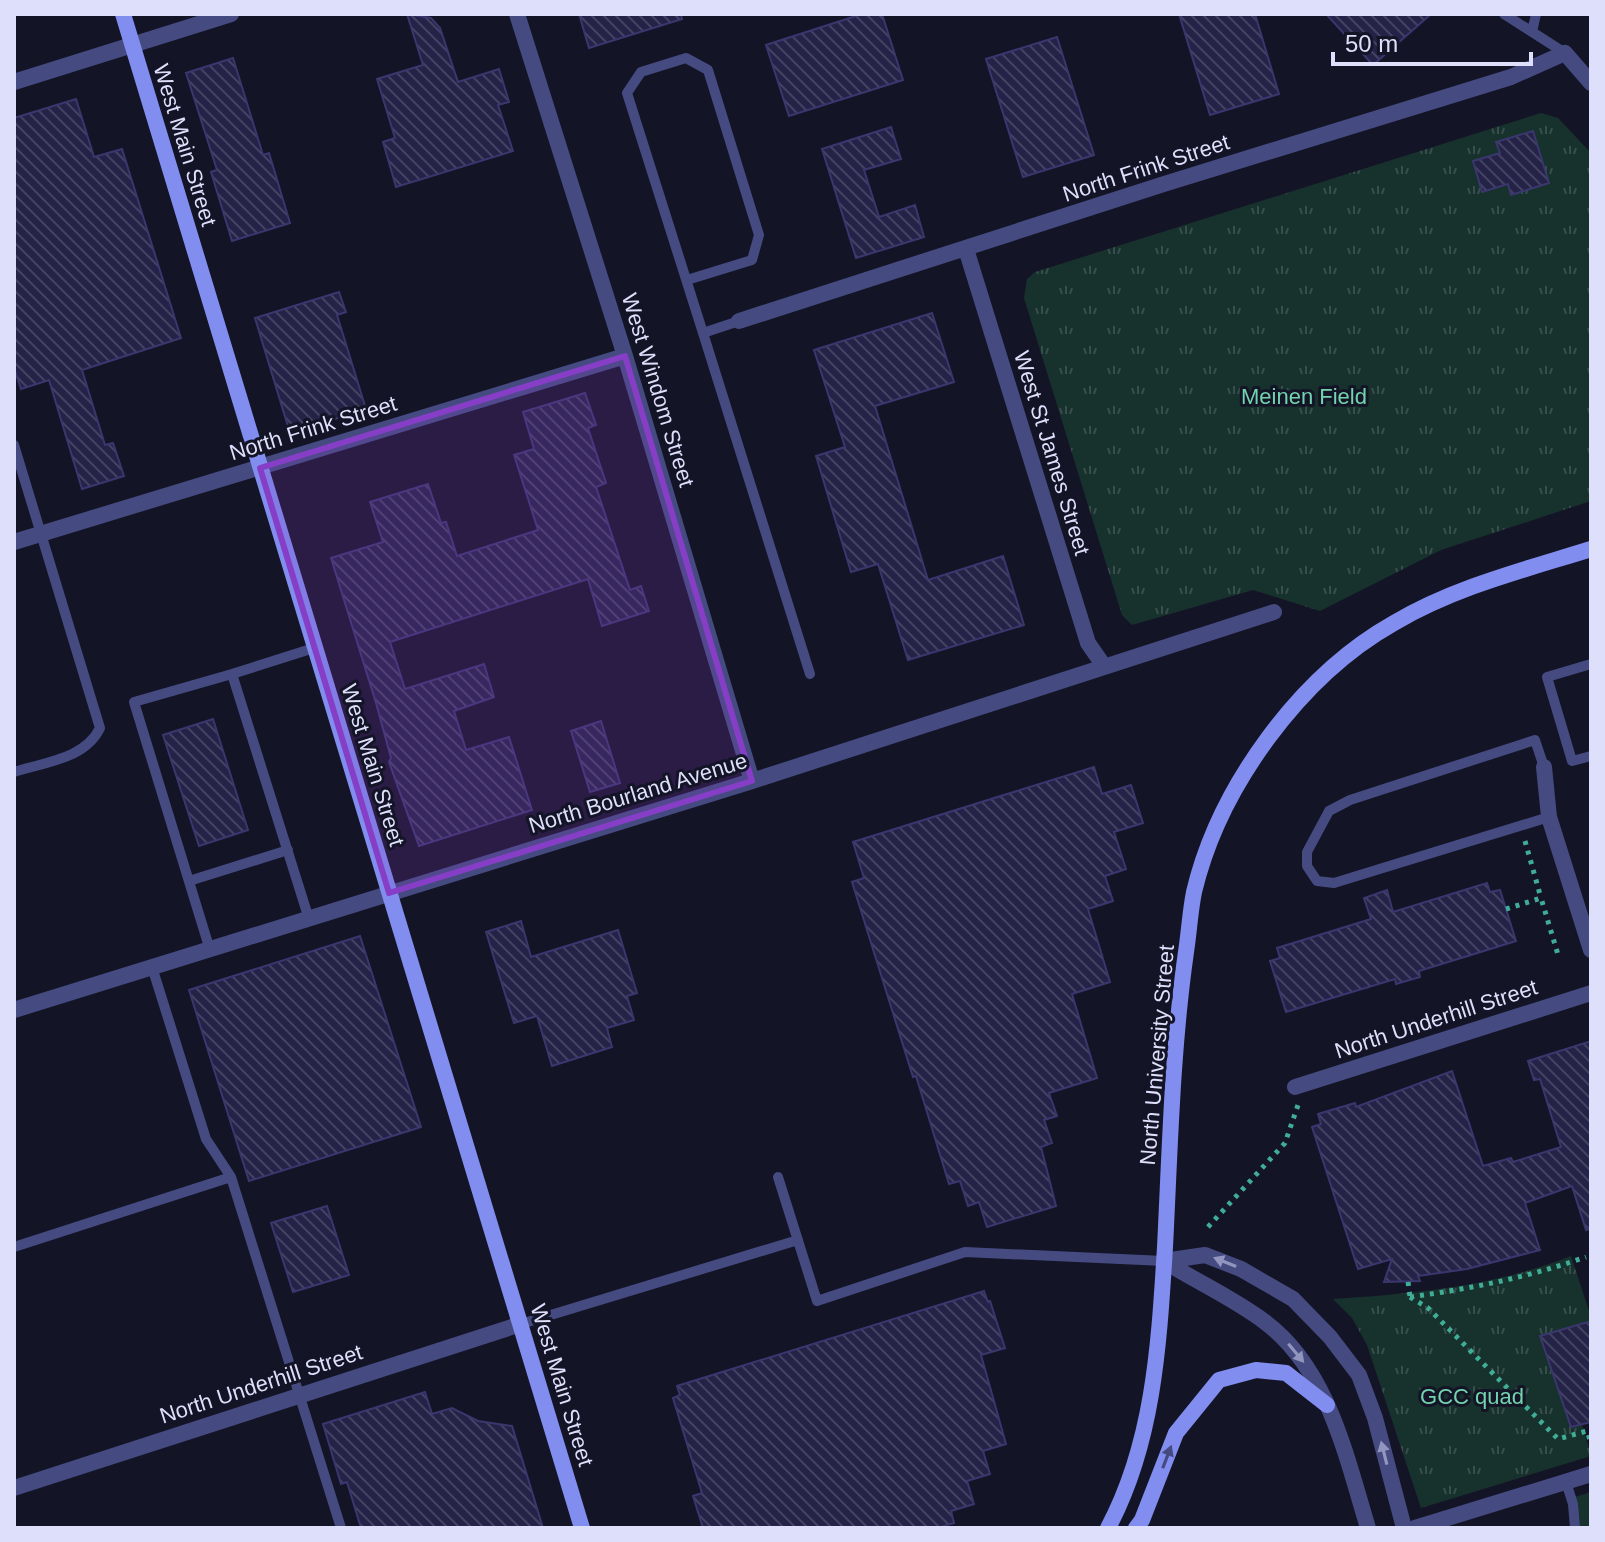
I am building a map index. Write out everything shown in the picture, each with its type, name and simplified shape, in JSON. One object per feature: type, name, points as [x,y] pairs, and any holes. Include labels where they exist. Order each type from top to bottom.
[{"type":"main road","name":"West Main Street","points":[[123,14],[582,1528]]},
{"type":"main road","name":"North University Street","points":[[1108,1528],[1119,1508],[1145,1436],[1155,1369],[1179,1004],[1195,892],[1213,837],[1238,785],[1263,745],[1314,683],[1355,647],[1394,622],[1469,587],[1591,549]]},
{"type":"main road","points":[[1136,1528],[1142,1520],[1176,1433],[1219,1380],[1256,1370],[1286,1373],[1327,1405]]},
{"type":"street","points":[[14,82],[231,14]]},
{"type":"street","name":"West Windom Street","points":[[517,14],[625,356],[752,781]]},
{"type":"street","points":[[1565,53],[1591,83]]},
{"type":"street","name":"North Frink Street","points":[[739,321],[1164,184],[1511,77],[1565,53]]},
{"type":"street","name":"West St James Street","points":[[966,249],[1088,643],[1104,666]]},
{"type":"street","name":"North Frink Street","points":[[14,542],[625,356]]},
{"type":"street","name":"North Bourland Avenue","points":[[14,1010],[752,781],[1274,612]]},
{"type":"street","points":[[1544,767],[1549,817],[1591,950]]},
{"type":"street","name":"North Underhill Street","points":[[1295,1087],[1591,993]]},
{"type":"street","points":[[1164,1261],[1205,1255],[1241,1269],[1293,1299],[1330,1337],[1359,1375],[1370,1403],[1404,1528]]},
{"type":"street","points":[[1164,1261],[1203,1286],[1235,1301],[1267,1323],[1300,1354],[1327,1405],[1368,1528]]},
{"type":"street","name":"North Underhill Street","points":[[14,1488],[521,1324]]},
{"type":"street","points":[[1415,1528],[1591,1474]]},
{"type":"lane","points":[[1504,14],[1565,53]]},
{"type":"lane","points":[[1532,32],[1536,14]]},
{"type":"lane","points":[[687,280],[752,260],[759,235],[708,70],[686,58],[641,72],[627,93],[810,674]]},
{"type":"lane","points":[[703,333],[739,321]]},
{"type":"lane","points":[[14,445],[100,728],[93,742],[80,751],[14,772]]},
{"type":"lane","points":[[210,950],[134,702],[314,648]]},
{"type":"lane","points":[[1591,664],[1547,677],[1572,761],[1591,756]]},
{"type":"lane","points":[[232,674],[309,919]]},
{"type":"lane","points":[[1544,767],[1535,740],[1350,800],[1329,811],[1323,819],[1307,852],[1307,866],[1317,881],[1334,883],[1549,817]]},
{"type":"lane","points":[[189,881],[288,850]]},
{"type":"lane","points":[[152,967],[206,1139],[231,1177],[341,1528]]},
{"type":"lane","points":[[14,1247],[231,1177]]},
{"type":"lane","points":[[778,1177],[817,1301],[965,1252],[1164,1261]]},
{"type":"lane","points":[[521,1324],[798,1240]]},
{"type":"lane","points":[[1566,1482],[1573,1504],[1575,1528]]},
{"type":"path","points":[[1520,826],[1559,958]]},
{"type":"path","points":[[1506,909],[1541,898]]},
{"type":"path","points":[[1208,1227],[1285,1143],[1299,1108],[1295,1087]]},
{"type":"path","points":[[1410,1297],[1485,1287],[1586,1257]]},
{"type":"path","points":[[1408,1282],[1410,1297]]},
{"type":"path","points":[[1410,1297],[1428,1308],[1558,1439],[1587,1431],[1591,1443]]},
{"type":"highlighted area","points":[[625,356],[752,781],[389,893],[260,468]]},
{"type":"green space","name":"Meinen Field","points":[[1541,113],[1558,118],[1591,153],[1591,501],[1441,550],[1320,611],[1253,590],[1132,625],[1122,615],[1024,298],[1027,279],[1035,272]]},
{"type":"green space","name":"GCC quad","points":[[1571,1256],[1591,1317],[1591,1339],[1585,1322],[1541,1337],[1571,1427],[1582,1424],[1591,1456],[1421,1508],[1367,1345],[1352,1318],[1333,1299],[1454,1287],[1514,1275]]},
{"type":"green space","points":[[1591,1492],[1591,1528],[1578,1528],[1575,1497]]},
{"type":"building","points":[[407,14],[431,18],[440,28],[458,82],[499,69],[509,102],[498,105],[513,151],[396,187],[383,142],[395,138],[377,79],[423,65]]},
{"type":"building","points":[[579,14],[681,14],[682,19],[589,48]]},
{"type":"building","points":[[862,14],[882,14],[903,80],[789,116],[766,45]]},
{"type":"building","points":[[1179,14],[1255,14],[1279,94],[1210,115]]},
{"type":"building","points":[[1326,14],[1431,14],[1373,65]]},
{"type":"building","points":[[1057,37],[1094,155],[1023,177],[986,59]]},
{"type":"building","points":[[233,58],[263,155],[269,153],[290,223],[232,241],[211,172],[217,170],[186,73]]},
{"type":"building","points":[[76,99],[94,157],[122,149],[181,338],[82,370],[105,445],[113,443],[124,476],[82,489],[49,380],[21,389],[14,368],[14,118]]},
{"type":"building","points":[[891,127],[901,159],[864,170],[879,217],[915,205],[924,237],[856,258],[822,149]]},
{"type":"building","points":[[1533,131],[1549,183],[1511,195],[1508,184],[1482,192],[1473,161],[1500,153],[1496,142]]},
{"type":"building","points":[[339,292],[346,312],[337,315],[366,409],[290,433],[255,318]]},
{"type":"building","points":[[932,313],[954,382],[875,406],[928,580],[1003,556],[1024,625],[908,660],[878,564],[851,572],[816,456],[845,447],[814,350]]},
{"type":"building","points":[[585,393],[596,425],[588,428],[606,483],[596,487],[630,590],[641,586],[649,611],[602,626],[588,579],[390,642],[405,689],[484,664],[494,697],[454,711],[466,750],[509,737],[532,810],[419,846],[389,762],[391,758],[376,703],[331,558],[383,542],[370,502],[428,484],[441,523],[446,522],[457,556],[538,530],[514,455],[534,449],[523,412]]},
{"type":"building","points":[[213,719],[248,830],[199,846],[163,735]]},
{"type":"building","points":[[601,721],[620,783],[590,792],[571,731]]},
{"type":"building","points":[[1094,767],[1102,794],[1131,785],[1143,823],[1114,832],[1126,869],[1105,876],[1113,901],[1088,909],[1110,982],[1072,994],[1097,1078],[1049,1093],[1057,1116],[1044,1120],[1052,1143],[1041,1147],[1056,1206],[987,1227],[979,1202],[968,1206],[960,1181],[949,1184],[852,882],[864,878],[853,842]]},
{"type":"building","points":[[1487,883],[1490,892],[1500,890],[1516,941],[1419,971],[1420,977],[1396,984],[1395,979],[1286,1012],[1270,961],[1280,958],[1277,948],[1371,919],[1364,898],[1387,890],[1393,912]]},
{"type":"building","points":[[521,921],[531,957],[618,930],[637,993],[627,996],[634,1020],[607,1028],[612,1047],[552,1066],[537,1016],[514,1023],[486,932]]},
{"type":"building","points":[[360,936],[421,1127],[249,1181],[189,990]]},
{"type":"building","points":[[1591,1041],[1591,1229],[1586,1230],[1572,1186],[1525,1203],[1540,1250],[1467,1269],[1418,1276],[1420,1281],[1384,1282],[1392,1259],[1358,1269],[1312,1127],[1321,1124],[1318,1114],[1355,1103],[1356,1107],[1452,1071],[1483,1166],[1511,1158],[1513,1162],[1561,1147],[1540,1079],[1534,1080],[1528,1061]]},
{"type":"building","points":[[327,1206],[349,1275],[293,1292],[271,1223]]},
{"type":"building","points":[[984,1291],[1005,1348],[981,1355],[1006,1444],[983,1451],[990,1474],[967,1481],[974,1504],[951,1511],[954,1523],[937,1528],[703,1528],[693,1496],[702,1493],[673,1398],[680,1395],[677,1386]]},
{"type":"building","points":[[1591,1321],[1591,1422],[1571,1427],[1540,1336]]},
{"type":"building","points":[[425,1392],[432,1414],[452,1408],[478,1421],[512,1426],[543,1528],[361,1528],[347,1482],[341,1484],[323,1424]]}]
